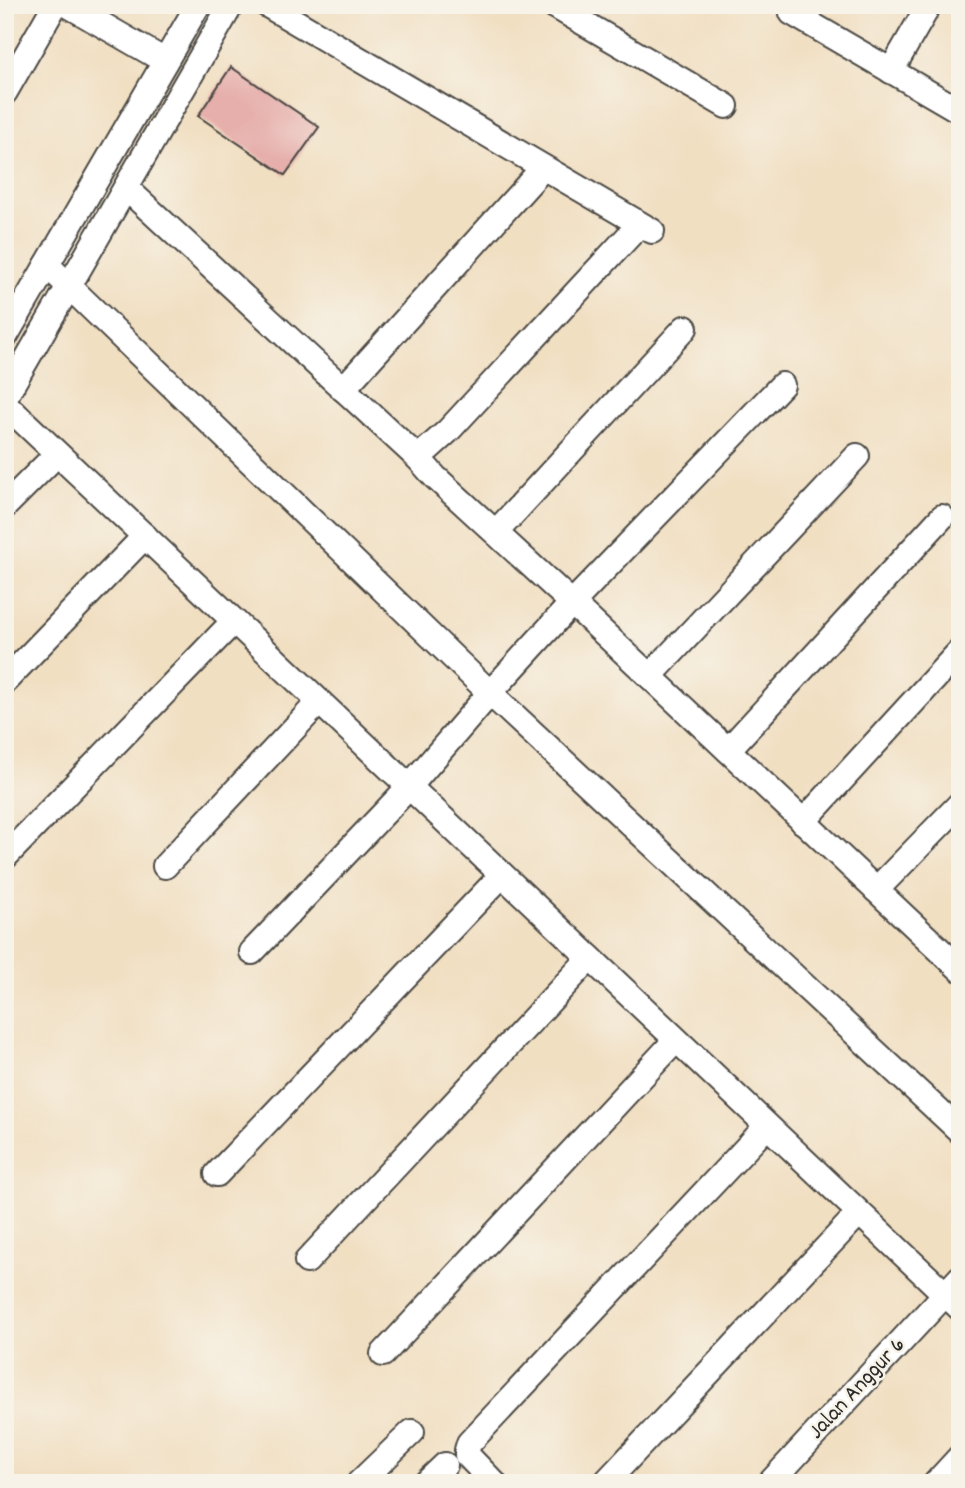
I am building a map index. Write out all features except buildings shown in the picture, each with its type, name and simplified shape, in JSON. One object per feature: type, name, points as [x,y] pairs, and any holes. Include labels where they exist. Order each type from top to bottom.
[{"type":"street","points":[[5,92],[55,5]]},
{"type":"street","points":[[68,5],[165,61]]},
{"type":"street","points":[[5,337],[198,5]]},
{"type":"street","points":[[5,397],[231,5]]},
{"type":"street","points":[[267,5],[646,228],[448,431],[418,458]]},
{"type":"street","points":[[553,5],[726,106]]},
{"type":"street","points":[[891,71],[929,5]]},
{"type":"street","points":[[790,8],[960,111]]},
{"type":"street","points":[[344,389],[543,168]]},
{"type":"street","points":[[126,188],[959,966]]},
{"type":"street","points":[[47,265],[490,693],[960,1131]]},
{"type":"street","points":[[496,532],[685,328]]},
{"type":"street","points":[[251,952],[409,787],[572,603],[782,385]]},
{"type":"street","points":[[5,404],[859,1213],[955,1293]]},
{"type":"street","points":[[5,506],[57,454]]},
{"type":"street","points":[[650,677],[857,456]]},
{"type":"street","points":[[728,750],[942,517]]},
{"type":"street","points":[[5,681],[145,537]]},
{"type":"street","points":[[5,857],[234,621]]},
{"type":"street","points":[[803,822],[960,650]]},
{"type":"street","points":[[165,866],[319,702]]},
{"type":"street","points":[[876,890],[960,804]]},
{"type":"street","points":[[217,1174],[502,875]]},
{"type":"street","points":[[307,1261],[590,958]]},
{"type":"street","points":[[383,1354],[676,1040]]},
{"type":"street","points":[[494,1483],[467,1455],[470,1443],[768,1126]]},
{"type":"street","points":[[605,1483],[859,1213]]},
{"type":"street","name":"Jalan Anggur 6","points":[[770,1483],[955,1293]]},
{"type":"street","points":[[359,1483],[412,1432]]},
{"type":"street","points":[[936,1483],[960,1457]]},
{"type":"street","points":[[426,1483],[445,1465]]}]
